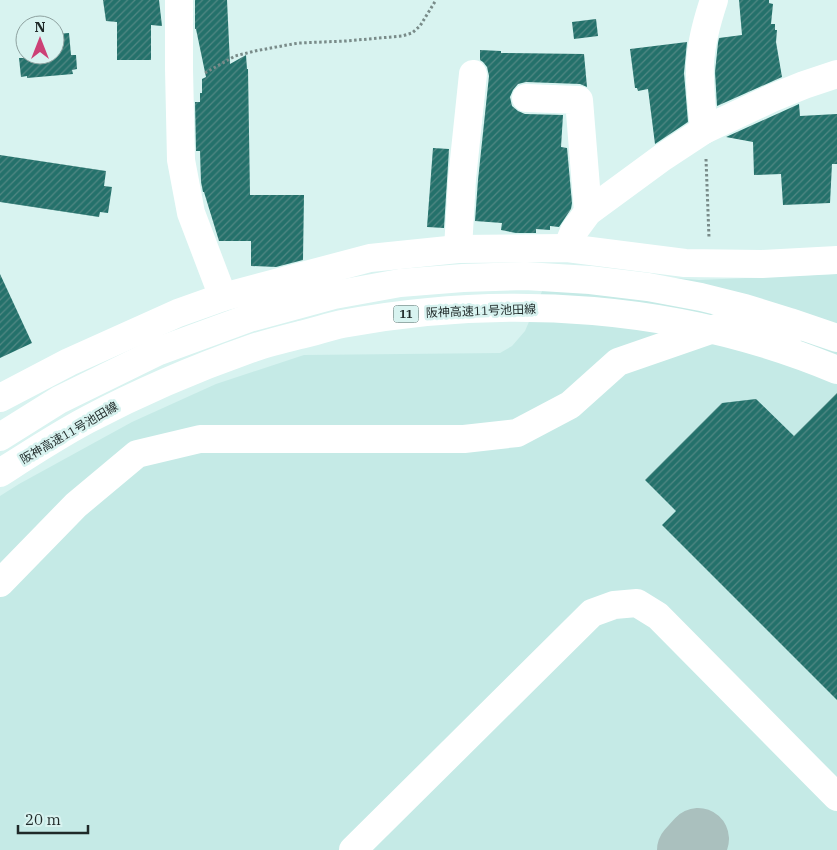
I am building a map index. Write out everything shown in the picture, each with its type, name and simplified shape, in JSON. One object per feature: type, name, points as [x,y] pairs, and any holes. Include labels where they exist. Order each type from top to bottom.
[{"type":"main road","points":[[179,0],[181,160],[191,214],[223,298]]},
{"type":"main road","points":[[704,130],[700,64],[706,26],[714,0]]},
{"type":"main road","points":[[458,249],[462,179],[473,74]]},
{"type":"main road","points":[[568,248],[574,231],[588,212],[663,157],[704,130],[772,98],[837,74]]},
{"type":"main road","points":[[526,98],[579,100],[588,212]]},
{"type":"main road","points":[[0,398],[69,362],[178,313],[223,298],[370,258],[458,249],[568,248],[685,263],[762,264],[837,260]]},
{"type":"main road","points":[[0,437],[59,400],[158,351],[249,318],[334,295],[400,284],[463,278],[525,276],[609,282],[657,289],[745,308],[837,338]]},
{"type":"main road","name":"阪神高速11号池田線","points":[[0,473],[86,420],[171,379],[254,347],[340,325],[404,314],[464,309],[524,308],[645,316],[738,336],[837,370]]},
{"type":"main road","points":[[0,583],[76,505],[137,454],[200,439],[464,439],[517,433],[570,405],[618,362],[725,326],[837,329]]},
{"type":"main road","points":[[353,850],[592,613],[614,605],[637,603],[658,616],[837,797]]},
{"type":"path","points":[[179,89],[235,56],[255,51],[299,43],[346,41],[412,34],[420,26],[436,0]]},
{"type":"path","points":[[704,130],[709,263]]},
{"type":"shaded area","points":[[552,268],[699,280],[837,274],[837,850],[0,850],[0,496],[132,422],[216,384],[304,355],[500,353],[512,346],[525,331]]},
{"type":"building","points":[[103,0],[159,0],[162,26],[151,25],[151,60],[117,60],[117,22],[106,21]]},
{"type":"building","points":[[195,0],[227,0],[230,64],[246,55],[248,69],[250,195],[304,195],[303,260],[276,267],[251,266],[251,241],[219,241],[203,192],[200,151],[196,151],[195,102],[200,102],[202,79],[206,77],[195,29]]},
{"type":"building","points":[[739,0],[769,0],[769,3],[773,4],[771,24],[775,24],[775,30],[777,30],[776,42],[782,77],[717,106],[715,72],[719,38],[742,35]]},
{"type":"building","points":[[596,19],[598,36],[574,39],[572,22]]},
{"type":"building","points":[[65,33],[69,33],[71,55],[76,55],[77,69],[72,70],[73,74],[21,77],[20,65],[65,65]]},
{"type":"building","points":[[687,42],[684,73],[688,122],[655,144],[648,89],[638,91],[635,88],[630,49]]},
{"type":"building","points":[[480,50],[501,51],[501,53],[584,54],[587,87],[580,84],[526,82],[518,84],[510,97],[512,106],[525,114],[563,115],[561,147],[567,148],[572,203],[571,209],[559,227],[550,226],[550,230],[536,229],[536,233],[516,233],[501,230],[502,223],[475,221],[489,76],[487,67],[480,60]]},
{"type":"building","points":[[799,104],[800,116],[837,114],[837,164],[832,164],[830,203],[783,205],[781,174],[754,175],[753,142],[726,137]]},
{"type":"building","points":[[433,148],[449,149],[444,228],[427,227]]},
{"type":"building","points":[[0,155],[106,171],[104,186],[112,187],[108,213],[100,212],[99,217],[0,202]]},
{"type":"building","points":[[0,274],[32,343],[0,358]]},
{"type":"building","points":[[837,393],[837,700],[662,525],[676,511],[645,480],[722,403],[756,399],[794,436]]},
{"type":"taxiway","points":[[688,850],[698,839]]}]
